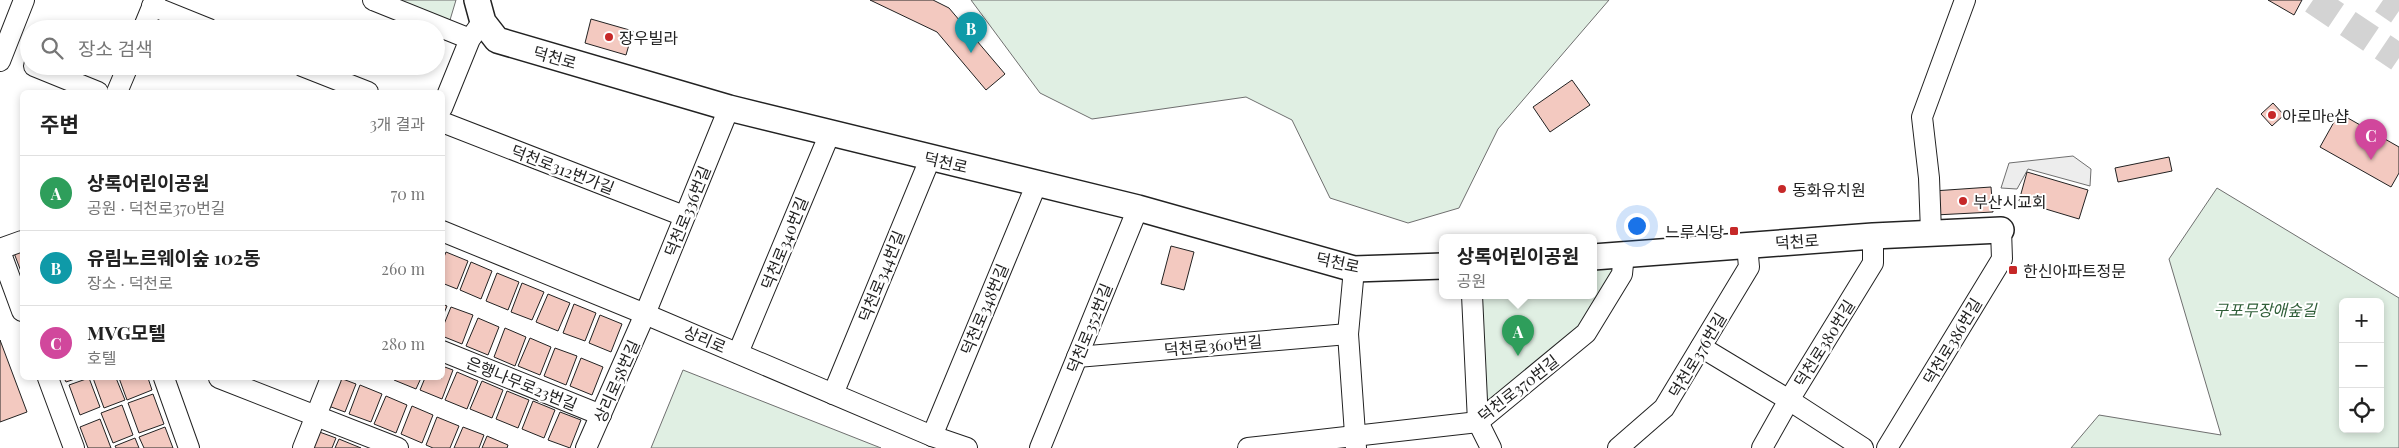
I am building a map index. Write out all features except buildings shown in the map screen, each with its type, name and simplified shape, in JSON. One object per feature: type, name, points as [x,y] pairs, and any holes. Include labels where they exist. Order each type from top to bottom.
[{"type":"main road","name":"덕천로","points":[[477,21],[497,40],[729,108],[1138,208],[1354,269],[1439,266]]},
{"type":"main road","name":"덕천로","points":[[1597,256],[1931,232],[2001,230]]},
{"type":"street","points":[[20,61],[1,56],[24,0]]},
{"type":"street","points":[[373,0],[477,21],[445,101]]},
{"type":"street","points":[[1931,232],[1929,178],[1922,116],[1965,0]]},
{"type":"street","points":[[147,20],[154,3],[190,20]]},
{"type":"street","points":[[56,75],[93,90]]},
{"type":"street","points":[[118,90],[124,75]]},
{"type":"street","points":[[325,75],[363,90]]},
{"type":"street","name":"덕천로336번길","points":[[645,314],[729,108]]},
{"type":"street","name":"덕천로312번가길","points":[[445,123],[684,216]]},
{"type":"street","name":"덕천로340번길","points":[[738,353],[830,133]]},
{"type":"street","name":"덕천로344번길","points":[[833,394],[930,158]]},
{"type":"street","name":"덕천로348번길","points":[[932,436],[1037,184]]},
{"type":"street","name":"덕천로352번길","points":[[1040,448],[1138,208]]},
{"type":"street","name":"덕천로386번길","points":[[1887,448],[2002,259],[2001,230]]},
{"type":"street","name":"상리로","points":[[445,232],[645,314],[932,436],[967,448]]},
{"type":"street","name":"덕천로380번길","points":[[1762,448],[1789,400],[1873,263],[1873,236]]},
{"type":"street","points":[[20,242],[0,250],[20,305]]},
{"type":"street","name":"덕천로376번길","points":[[1618,448],[1664,408],[1702,348],[1749,266],[1747,245]]},
{"type":"street","name":"덕천로370번길","points":[[1248,448],[1356,442],[1478,422],[1586,333],[1622,274],[1624,254]]},
{"type":"street","points":[[1354,269],[1348,334],[1356,442]]},
{"type":"street","points":[[1472,299],[1478,422],[1491,448]]},
{"type":"street","name":"상리로58번길","points":[[586,448],[645,314]]},
{"type":"street","name":"덕천로360번길","points":[[1077,357],[1348,334]]},
{"type":"street","points":[[1702,348],[1789,400],[1863,448]]},
{"type":"street","name":"은행나무로23번길","points":[[445,352],[601,415]]},
{"type":"street","points":[[49,380],[74,448]]},
{"type":"street","points":[[165,380],[189,448]]},
{"type":"street","points":[[224,380],[316,414],[398,448]]},
{"type":"street","points":[[303,448],[330,380]]},
{"type":"green space","points":[[384,0],[456,0],[450,20]]},
{"type":"green space","points":[[971,0],[1609,0],[1498,129],[1459,208],[1408,223],[1330,198],[1292,120],[1246,97],[1092,119],[1040,93]]},
{"type":"green space","name":"구포무장애숲길","points":[[2217,188],[2399,298],[2399,448],[2071,448],[2099,415],[2221,435],[2169,259]]},
{"type":"green space","points":[[1618,259],[1583,332],[1484,415],[1477,299],[1597,299],[1597,261]]},
{"type":"green space","points":[[683,370],[881,448],[651,448]]},
{"type":"shaded area","points":[[2073,156],[2091,169],[2090,186],[2028,169],[2017,189],[2001,188],[2009,163]]},
{"type":"tunnel","points":[[2313,0],[2399,58]]},
{"type":"tunnel","points":[[2383,0],[2399,11]]},
{"type":"place","name":"장우빌라","points":[[609,37]]},
{"type":"place","name":"유림노르웨이숲 102동","points":[[971,53]]},
{"type":"place","name":"아로마e샵","points":[[2272,115]]},
{"type":"place","name":"MVG모텔","points":[[2371,160]]},
{"type":"place","name":"동화유치원","points":[[1782,189]]},
{"type":"place","name":"부산시교회","points":[[1963,201]]},
{"type":"place","name":"느루식당","points":[[1734,231]]},
{"type":"place","name":"한신아파트정문","points":[[2013,270]]},
{"type":"place","name":"상록어린이공원","points":[[1518,356]]}]
